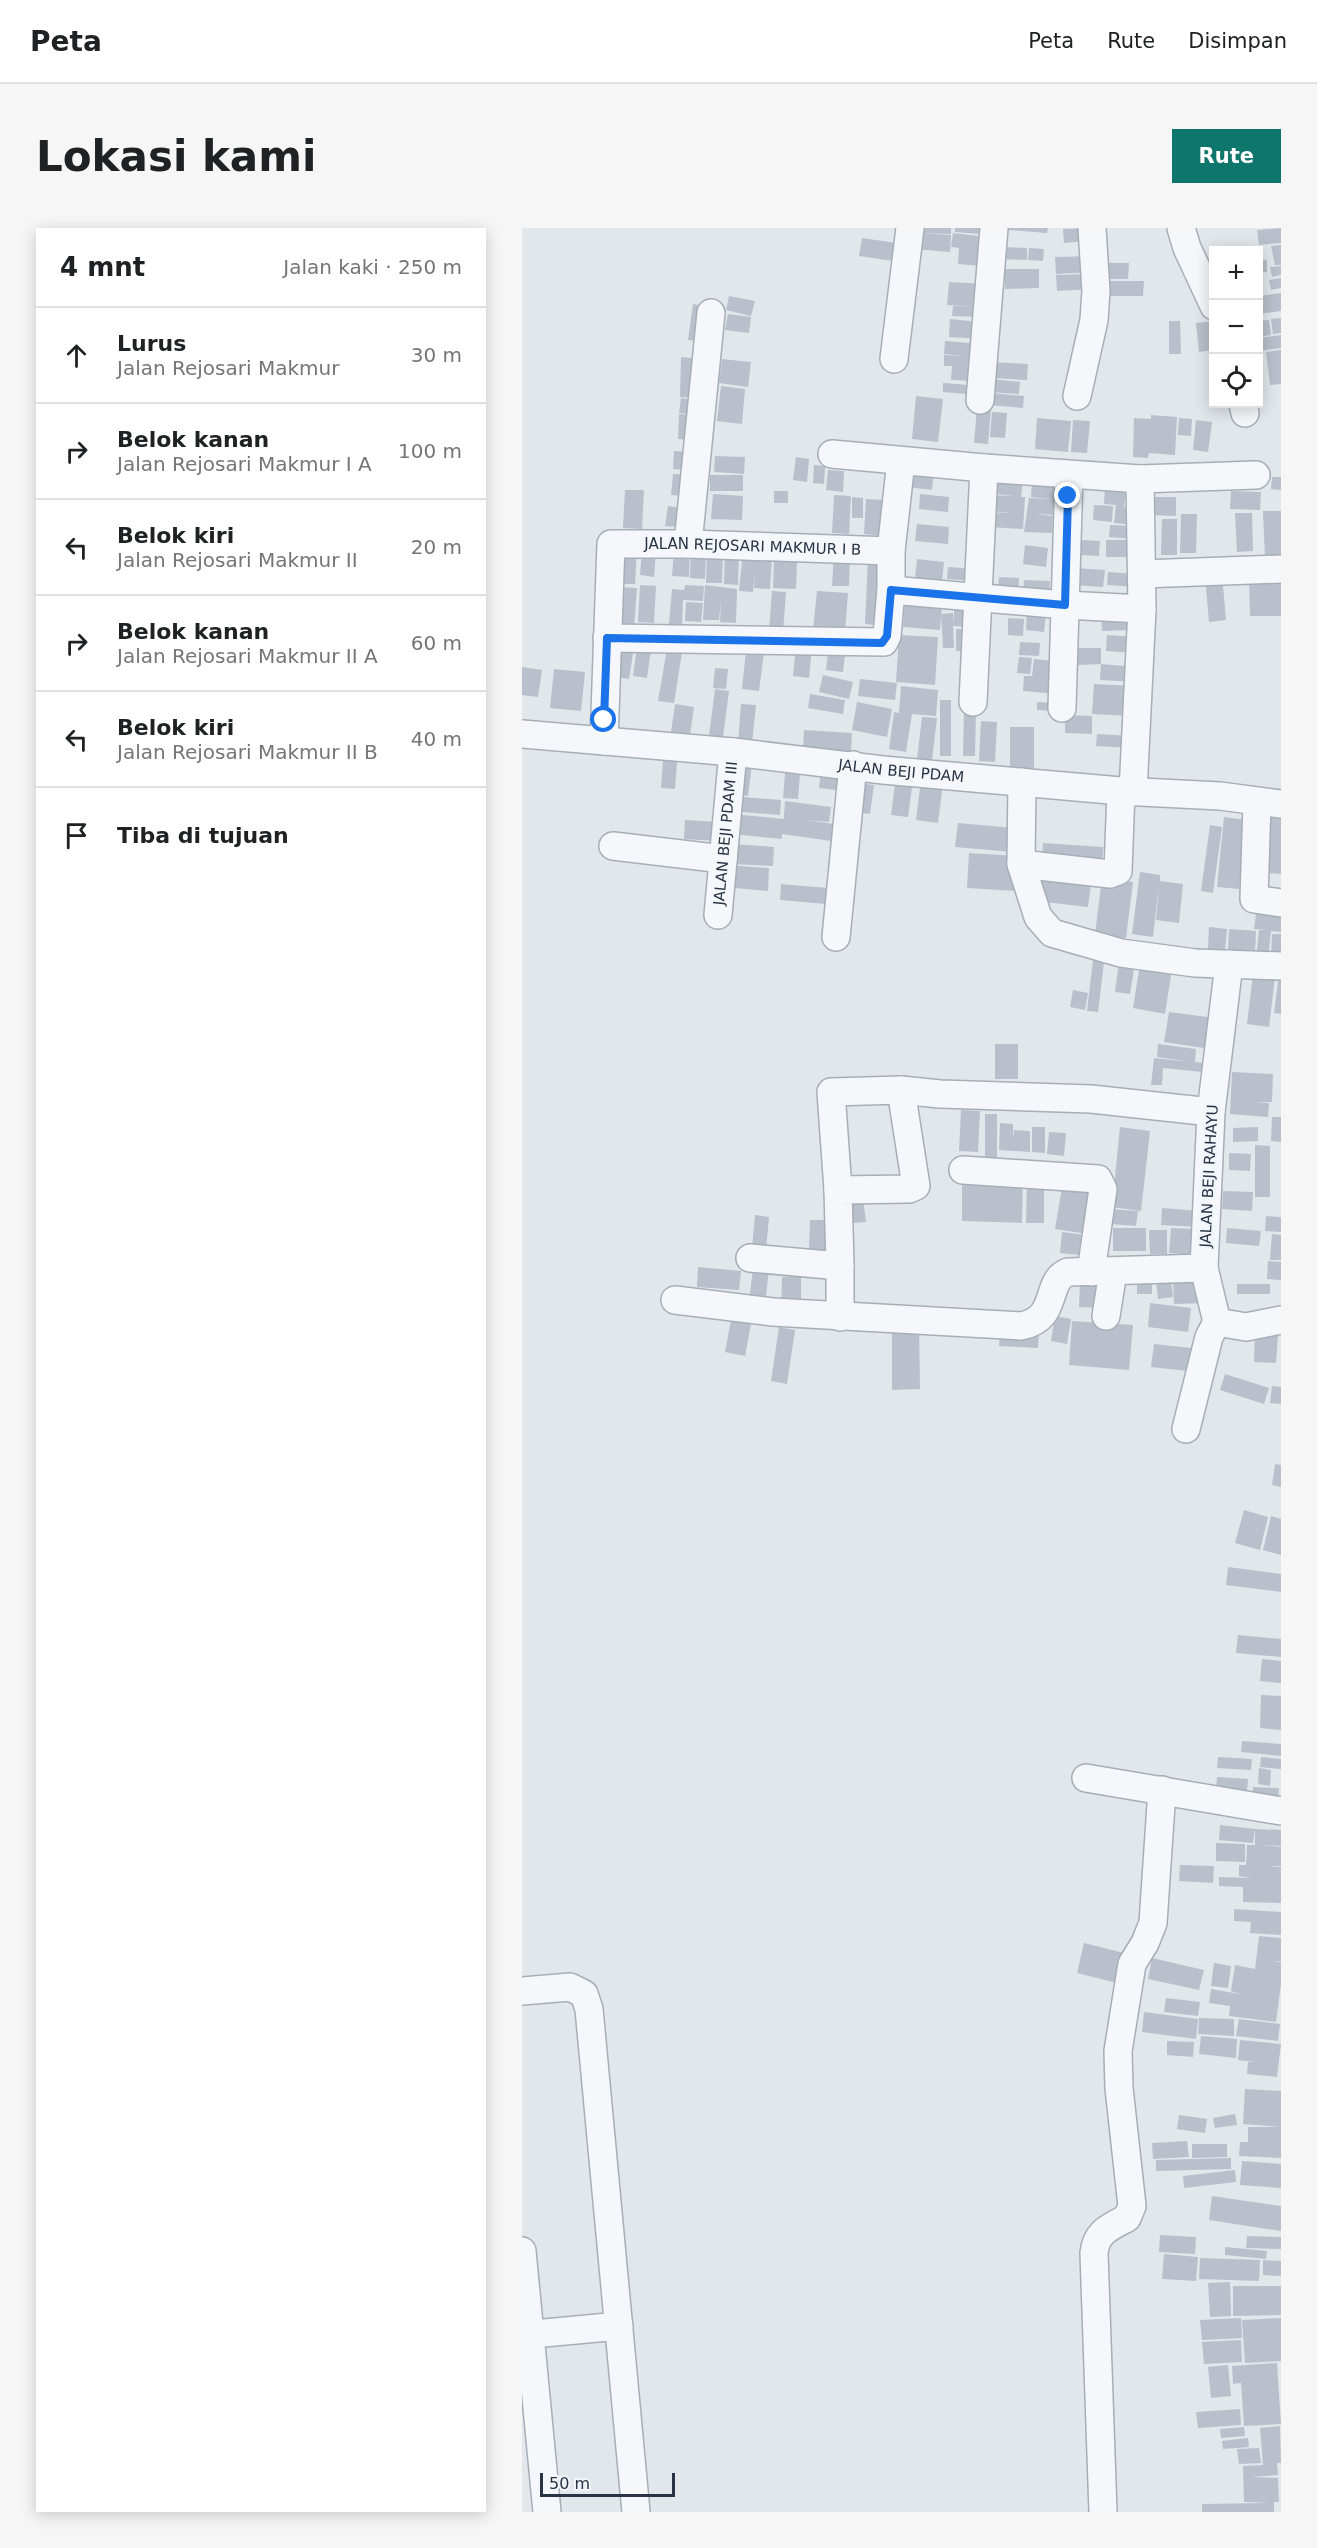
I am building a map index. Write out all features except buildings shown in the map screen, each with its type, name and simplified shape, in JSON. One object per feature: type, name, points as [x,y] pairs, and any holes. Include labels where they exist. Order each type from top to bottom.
[{"type":"street","points":[[894,359],[910,228]]},
{"type":"street","points":[[980,400],[994,228]]},
{"type":"street","points":[[1077,396],[1094,320],[1096,291],[1092,228]]},
{"type":"street","points":[[1181,228],[1186,248],[1211,300]]},
{"type":"street","points":[[688,544],[711,313]]},
{"type":"street","points":[[832,454],[1140,479],[1256,475]]},
{"type":"street","points":[[604,741],[607,638],[882,643],[887,636],[891,590],[891,551],[901,461]]},
{"type":"street","points":[[973,702],[984,468]]},
{"type":"street","points":[[1062,708],[1069,475]]},
{"type":"street","points":[[1021,864],[1110,874],[1118,871],[1143,609],[1140,479]]},
{"type":"street","name":"JALAN REJOSARI MAKMUR I B","points":[[607,638],[610,547],[614,543],[891,551]]},
{"type":"street","points":[[1142,574],[1281,569]]},
{"type":"street","points":[[891,590],[1065,605],[1143,609]]},
{"type":"street","name":"JALAN BEJI PDAM","points":[[522,734],[733,752],[883,770],[1127,792],[1220,796],[1269,804]]},
{"type":"street","name":"JALAN BEJI PDAM III","points":[[718,915],[733,752]]},
{"type":"street","points":[[836,937],[853,765]]},
{"type":"street","points":[[1022,782],[1021,864],[1038,917],[1052,933],[1121,953],[1196,963],[1281,966]]},
{"type":"street","points":[[1269,804],[1254,899],[1281,903]]},
{"type":"street","points":[[613,846],[723,859]]},
{"type":"street","name":"JALAN BEJI RAHAYU","points":[[1217,1322],[1204,1268],[1211,1112],[1229,964]]},
{"type":"street","points":[[838,1190],[909,1189],[916,1186],[901,1090]]},
{"type":"street","points":[[840,1317],[838,1190],[831,1092],[901,1090],[940,1094],[1091,1098],[1211,1112]]},
{"type":"street","points":[[963,1170],[1098,1179],[1102,1189],[1102,1272],[1106,1316]]},
{"type":"street","points":[[750,1258],[840,1266]]},
{"type":"street","points":[[675,1300],[773,1312],[1022,1326],[1033,1324],[1042,1318],[1064,1273],[1204,1268]]},
{"type":"street","points":[[1186,1429],[1209,1337],[1217,1322],[1246,1327],[1281,1320]]},
{"type":"street","points":[[1086,1778],[1281,1811]]},
{"type":"street","points":[[1103,2512],[1094,2253],[1095,2241],[1103,2230],[1127,2218],[1132,2206],[1119,2088],[1118,2051],[1132,1964],[1146,1943],[1153,1923],[1162,1790]]},
{"type":"street","points":[[522,1991],[570,1987],[584,1994],[589,2009],[636,2512]]},
{"type":"street","points":[[522,2251],[526,2335],[548,2512]]},
{"type":"street","points":[[526,2335],[619,2326]]},
{"type":"route","points":[[604,720],[607,638],[882,643],[887,636],[891,590],[1065,605],[1068,496]]}]
